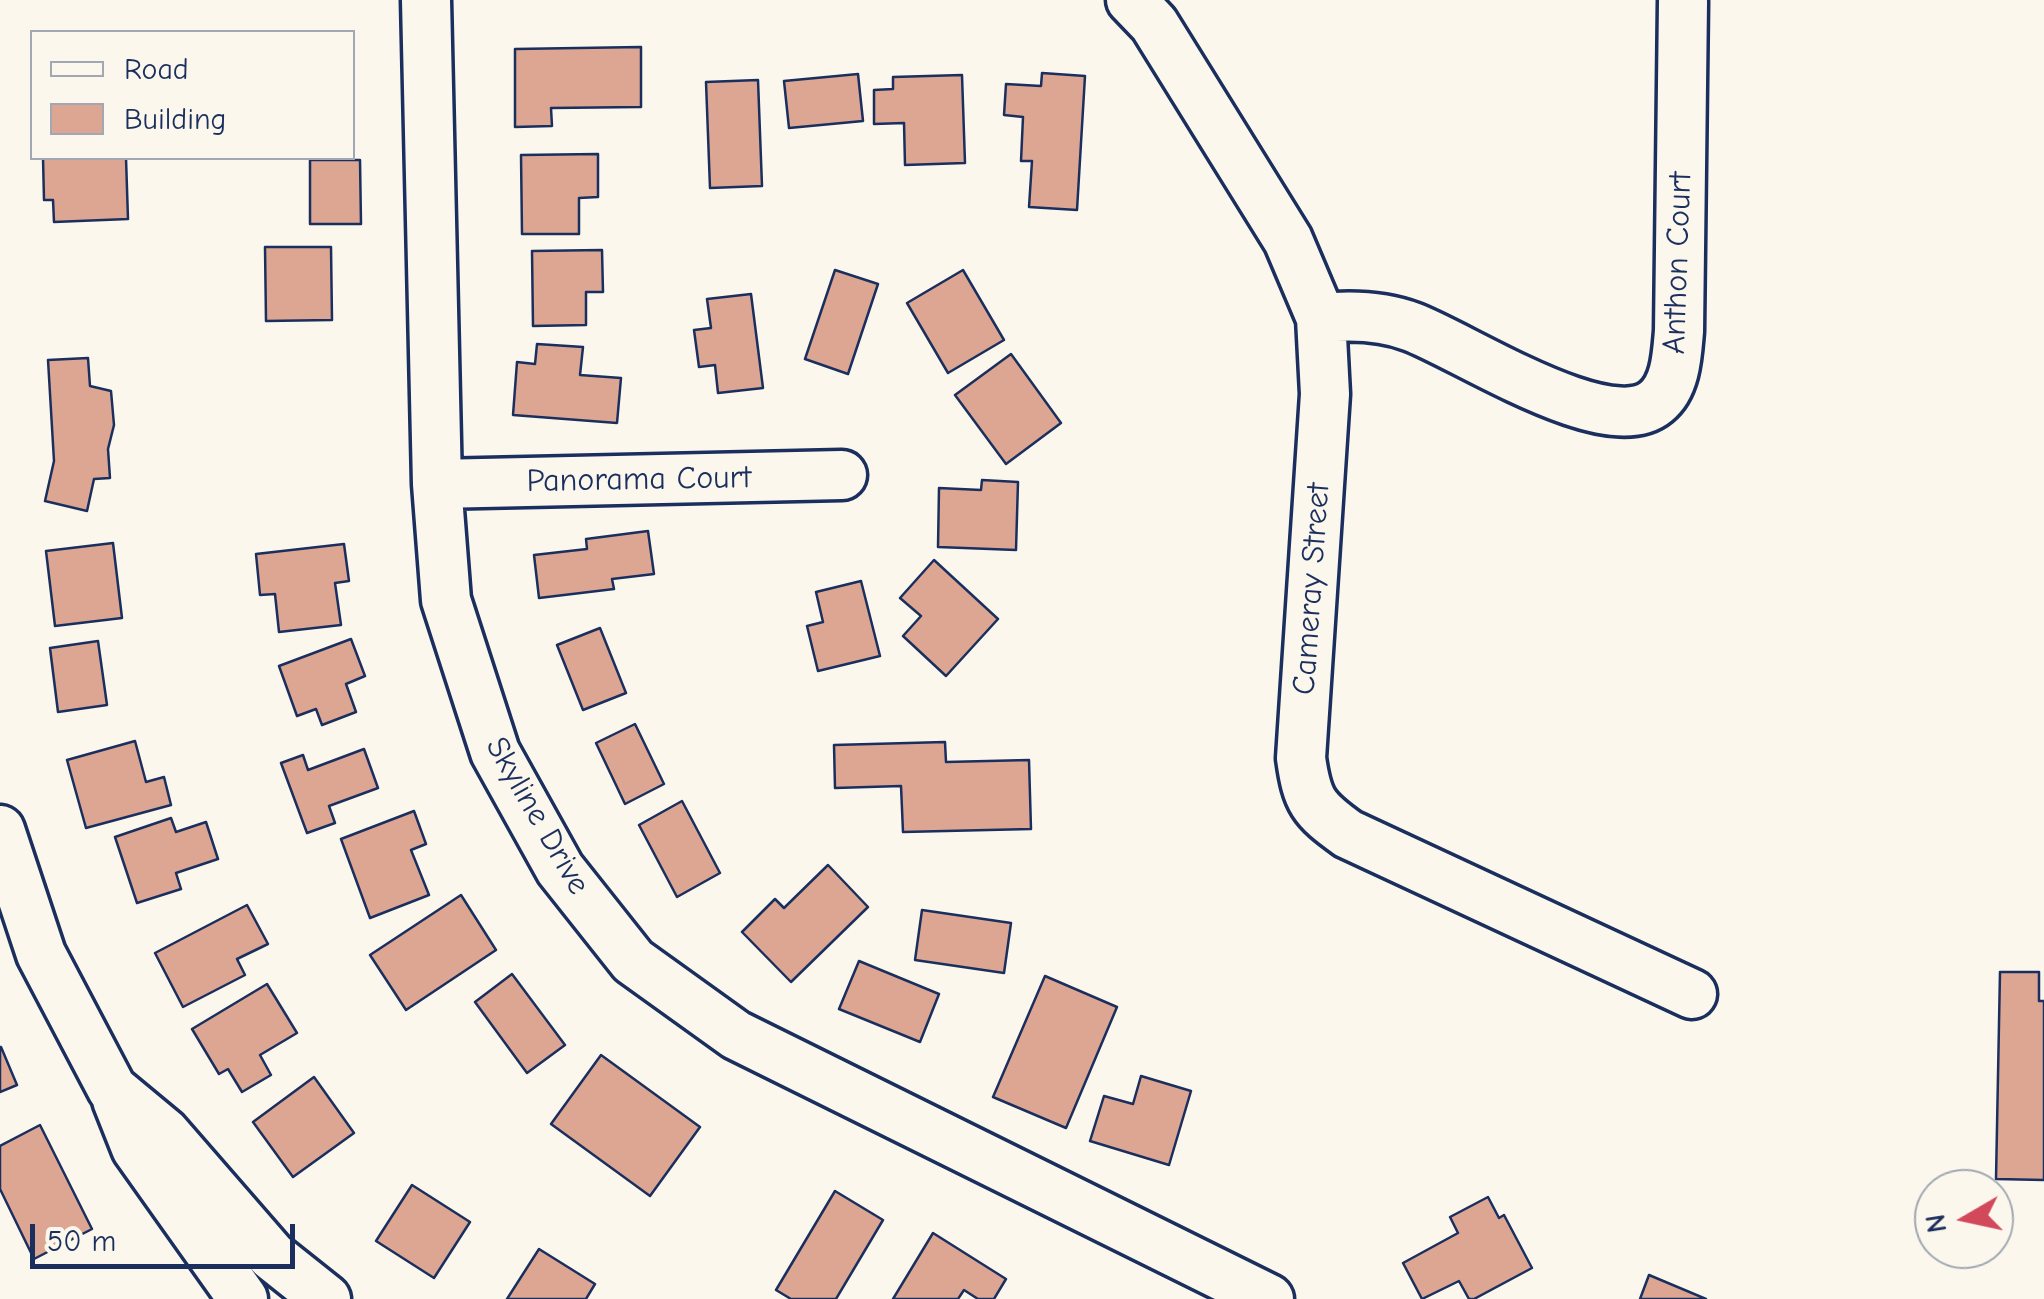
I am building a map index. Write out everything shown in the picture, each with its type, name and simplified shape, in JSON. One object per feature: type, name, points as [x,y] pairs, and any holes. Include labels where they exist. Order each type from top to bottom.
[{"type":"street","name":"Skyline Drive","points":[[426,0],[437,484],[446,600],[495,752],[560,869],[633,961],[736,1036],[1268,1299]]},
{"type":"street","name":"Cameray Street","points":[[1131,0],[1154,24],[1288,240],[1320,318],[1325,394],[1301,758],[1306,792],[1318,813],[1348,834],[1692,994]]},
{"type":"street","name":"Anthon Court","points":[[1320,318],[1373,317],[1410,326],[1582,406],[1615,412],[1642,410],[1658,401],[1676,364],[1680,330],[1683,2]]},
{"type":"street","name":"Panorama Court","points":[[437,484],[842,476]]},
{"type":"street","points":[[0,830],[41,954],[112,1088],[136,1148],[243,1299]]},
{"type":"street","points":[[112,1088],[166,1133],[272,1256],[326,1299]]},
{"type":"building","points":[[641,47],[641,107],[551,108],[552,126],[515,127],[515,49]]},
{"type":"building","points":[[1042,73],[1085,76],[1077,210],[1029,207],[1032,161],[1021,161],[1023,117],[1004,115],[1006,84],[1041,86]]},
{"type":"building","points":[[858,74],[863,121],[789,128],[784,81]]},
{"type":"building","points":[[962,75],[965,163],[905,165],[904,123],[874,124],[874,90],[893,89],[893,77]]},
{"type":"building","points":[[758,80],[762,186],[710,188],[706,82]]},
{"type":"building","points":[[598,154],[598,197],[579,198],[579,234],[522,234],[521,155]]},
{"type":"building","points":[[43,160],[126,160],[128,219],[54,222],[53,200],[44,200]]},
{"type":"building","points":[[310,160],[360,160],[361,224],[310,224]]},
{"type":"building","points":[[265,247],[331,247],[332,320],[266,321]]},
{"type":"building","points":[[602,250],[603,292],[586,292],[586,325],[533,326],[532,251]]},
{"type":"building","points":[[835,270],[878,284],[848,374],[805,359]]},
{"type":"building","points":[[963,270],[1004,340],[948,373],[907,303]]},
{"type":"building","points":[[751,294],[763,388],[718,393],[715,365],[699,367],[694,330],[711,328],[707,299]]},
{"type":"building","points":[[537,344],[583,347],[580,375],[621,378],[617,423],[513,415],[517,362],[535,364]]},
{"type":"building","points":[[1011,354],[1061,423],[1006,464],[955,395]]},
{"type":"building","points":[[88,358],[90,386],[111,391],[114,425],[108,449],[110,478],[94,479],[87,511],[45,501],[54,461],[48,360]]},
{"type":"building","points":[[982,480],[1018,482],[1016,550],[938,547],[939,488],[981,490]]},
{"type":"building","points":[[648,531],[654,574],[612,579],[614,589],[539,598],[534,555],[587,549],[586,539]]},
{"type":"building","points":[[113,543],[122,618],[55,626],[46,551]]},
{"type":"building","points":[[344,544],[349,581],[335,583],[341,625],[279,632],[275,594],[260,595],[256,554]]},
{"type":"building","points":[[934,560],[998,619],[946,676],[903,636],[921,616],[900,598]]},
{"type":"building","points":[[861,581],[880,656],[818,671],[807,626],[823,622],[816,592]]},
{"type":"building","points":[[600,628],[626,693],[583,710],[557,645]]},
{"type":"building","points":[[351,639],[365,676],[346,684],[356,712],[322,725],[316,709],[297,716],[279,666]]},
{"type":"building","points":[[98,641],[107,705],[58,712],[50,648]]},
{"type":"building","points":[[635,724],[664,784],[625,804],[596,743]]},
{"type":"building","points":[[135,741],[146,782],[164,777],[171,805],[86,828],[67,760]]},
{"type":"building","points":[[945,742],[946,762],[1029,760],[1031,829],[903,832],[901,786],[835,788],[834,745]]},
{"type":"building","points":[[364,749],[378,788],[329,806],[335,823],[307,833],[281,763],[303,755],[308,770]]},
{"type":"building","points":[[682,801],[720,873],[677,897],[639,825]]},
{"type":"building","points":[[414,811],[426,844],[411,850],[429,895],[370,918],[341,839]]},
{"type":"building","points":[[171,818],[176,832],[206,822],[218,859],[176,873],[181,889],[137,903],[115,837]]},
{"type":"building","points":[[828,865],[868,907],[791,982],[742,932],[775,899],[784,908]]},
{"type":"building","points":[[461,895],[496,950],[406,1010],[370,955]]},
{"type":"building","points":[[247,905],[268,944],[237,959],[245,975],[183,1007],[155,953]]},
{"type":"building","points":[[922,910],[1011,923],[1004,973],[915,960]]},
{"type":"building","points":[[859,961],[939,994],[920,1042],[839,1009]]},
{"type":"building","points":[[2000,972],[2039,972],[2039,1001],[2044,1001],[2044,1180],[2014,1179],[2014,1169],[1996,1169]]},
{"type":"building","points":[[512,974],[565,1045],[527,1073],[475,1002]]},
{"type":"building","points":[[1045,976],[1117,1007],[1066,1128],[993,1097]]},
{"type":"building","points":[[267,984],[297,1033],[260,1055],[271,1075],[242,1092],[228,1069],[219,1074],[192,1029]]},
{"type":"building","points":[[0,1047],[17,1085],[0,1092]]},
{"type":"building","points":[[601,1055],[700,1127],[650,1196],[551,1124]]},
{"type":"building","points":[[1141,1076],[1191,1091],[1169,1165],[1090,1141],[1104,1096],[1133,1104]]},
{"type":"building","points":[[314,1077],[354,1133],[293,1177],[253,1122]]},
{"type":"building","points":[[40,1125],[92,1229],[34,1259],[0,1189],[0,1146]]},
{"type":"building","points":[[412,1185],[470,1222],[434,1278],[376,1241]]},
{"type":"building","points":[[835,1191],[883,1220],[836,1299],[791,1299],[776,1290]]},
{"type":"building","points":[[1488,1197],[1499,1218],[1504,1215],[1532,1268],[1474,1299],[1469,1299],[1459,1281],[1422,1299],[1403,1263],[1458,1233],[1450,1217]]},
{"type":"building","points":[[933,1233],[1006,1279],[994,1299],[978,1299],[964,1290],[958,1299],[893,1299]]},
{"type":"building","points":[[539,1249],[595,1284],[586,1299],[507,1299]]},
{"type":"building","points":[[1649,1275],[1706,1299],[1640,1299]]}]
